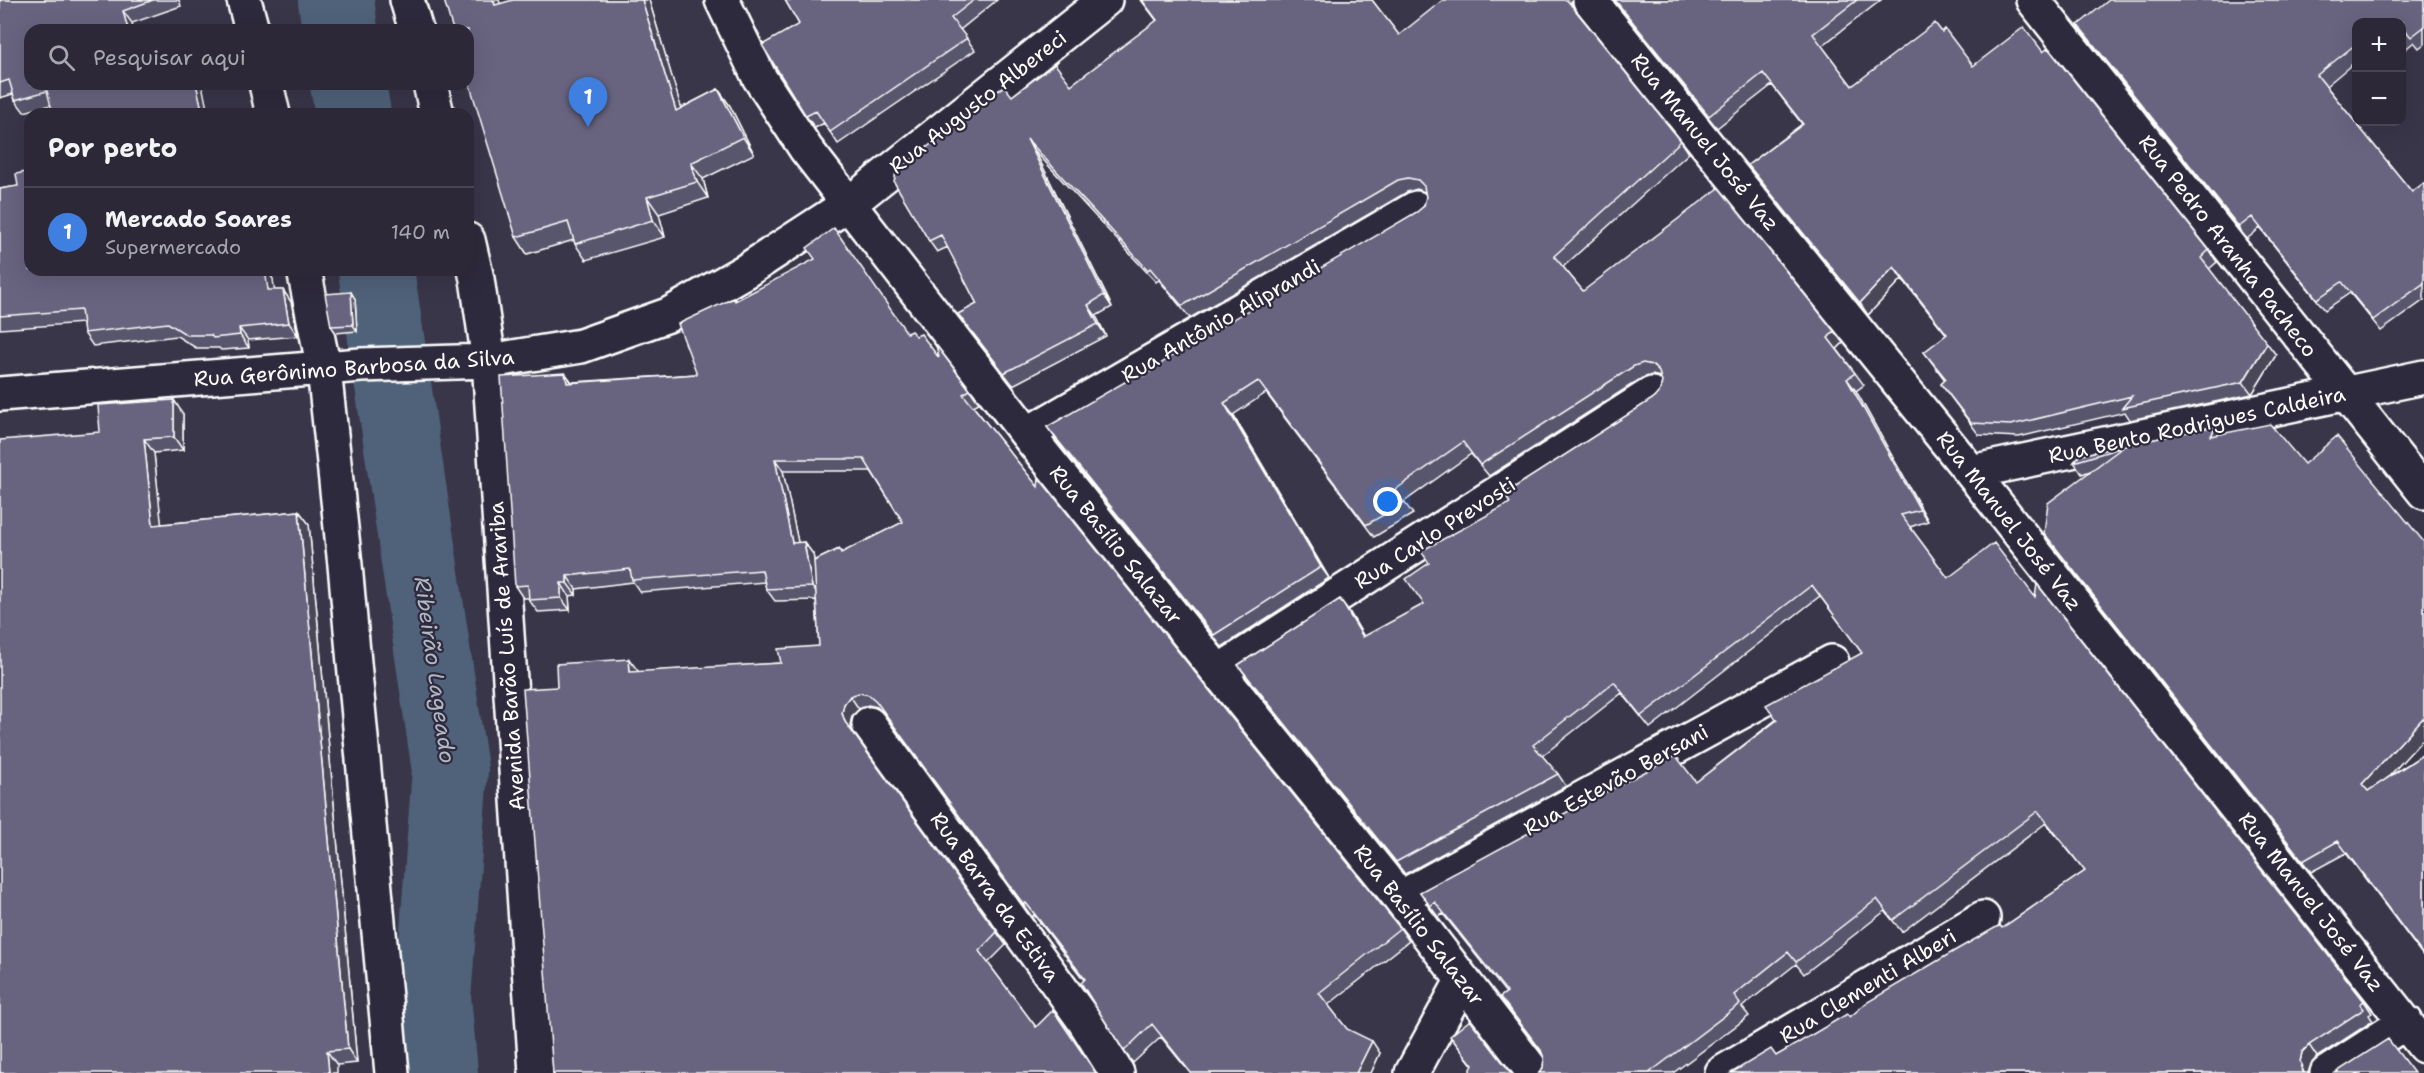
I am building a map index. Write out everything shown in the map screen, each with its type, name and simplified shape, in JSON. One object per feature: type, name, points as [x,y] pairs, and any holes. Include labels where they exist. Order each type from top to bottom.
[{"type":"street","points":[[244,0],[250,24]]},
{"type":"street","points":[[407,0],[414,24]]},
{"type":"street","name":"Rua Basílio Salazar","points":[[722,0],[759,77],[806,149],[1027,434],[1400,898],[1534,1073]]},
{"type":"street","name":"Rua Augusto Albereci","points":[[850,203],[1105,0]]},
{"type":"street","name":"Rua Manuel José Vaz","points":[[1590,0],[1971,472],[2415,1034]]},
{"type":"street","name":"Rua Pedro Aranha Pacheco","points":[[2033,0],[2424,492]]},
{"type":"street","points":[[267,90],[272,108]]},
{"type":"street","points":[[431,90],[436,108]]},
{"type":"street","name":"Rua Gerônimo Barbosa da Silva","points":[[0,394],[361,365],[489,361],[581,346],[668,315],[747,270],[850,203]]},
{"type":"street","name":"Rua Antônio Aliprandi","points":[[1027,434],[1416,208]]},
{"type":"street","name":"Avenida Barão Luís de Arariba","points":[[474,266],[489,361],[536,1073]]},
{"type":"street","points":[[305,276],[324,369],[345,565],[392,1073]]},
{"type":"street","name":"Rua Bento Rodrigues Caldeira","points":[[1971,472],[2424,377]]},
{"type":"street","name":"Rua Carlo Prevosti","points":[[1218,672],[1652,394]]},
{"type":"street","name":"Rua Estevão Bersani","points":[[1400,898],[1832,662]]},
{"type":"street","name":"Rua Barra da Estiva","points":[[869,724],[1083,1019],[1117,1073]]},
{"type":"street","name":"Rua Clementi Alberi","points":[[1722,1073],[1983,918]]},
{"type":"street","points":[[1412,1073],[1462,981]]},
{"type":"street","points":[[2327,1073],[2415,1034]]},
{"type":"building","points":[[0,0],[153,0],[123,11],[126,24],[24,24],[24,90],[197,90],[202,108],[51,108],[47,91],[15,100],[9,80],[0,83]]},
{"type":"building","points":[[444,0],[493,0],[495,5],[513,0],[642,0],[676,111],[718,89],[743,137],[691,163],[697,182],[647,197],[653,220],[575,244],[568,222],[516,237],[471,90],[474,90],[474,24],[451,24]]},
{"type":"building","points":[[785,0],[974,0],[951,18],[967,38],[830,132],[816,111],[806,116],[762,45],[799,24]]},
{"type":"building","points":[[1142,0],[1372,0],[1399,35],[1443,0],[1567,0],[1681,141],[1554,256],[1583,291],[1719,188],[1834,331],[1828,338],[1855,373],[1847,379],[1920,510],[1901,515],[1948,578],[1994,543],[2035,597],[2037,584],[2364,1001],[2360,1004],[2364,1009],[2302,1052],[2300,1062],[2305,1073],[1731,1073],[1771,1049],[1776,1056],[1847,1014],[1850,1017],[1866,1003],[1956,950],[2000,925],[2002,928],[2085,871],[2038,811],[1893,920],[1877,899],[1796,962],[1788,952],[1734,995],[1740,1004],[1649,1073],[1539,1073],[1543,1068],[1544,1058],[1541,1050],[1500,997],[1507,992],[1435,902],[1430,906],[1420,892],[1676,756],[1696,782],[1777,720],[1766,705],[1862,653],[1812,585],[1641,716],[1614,682],[1533,745],[1558,774],[1396,862],[1238,665],[1340,599],[1363,637],[1424,604],[1406,579],[1429,563],[1421,551],[1510,503],[1504,494],[1654,398],[1660,391],[1662,382],[1659,372],[1652,365],[1643,363],[1634,366],[1480,465],[1463,442],[1395,490],[1404,503],[1366,525],[1258,381],[1224,403],[1321,567],[1214,635],[1047,427],[1142,372],[1144,376],[1180,350],[1417,212],[1424,206],[1426,197],[1424,186],[1418,180],[1408,178],[1398,180],[1182,306],[1150,268],[1148,270],[1027,139],[1104,295],[1088,305],[1098,324],[1004,373],[958,314],[977,304],[941,235],[929,241],[894,182],[896,172],[1004,86],[1012,96],[1055,64],[1071,85],[1157,20]]},
{"type":"building","points":[[1615,0],[1857,0],[1813,34],[1852,86],[1935,23],[1942,32],[1945,29],[1973,66],[2024,27],[2043,52],[2048,48],[2209,250],[2201,258],[2267,343],[2243,382],[2122,408],[2132,396],[2011,425],[1971,423],[1941,384],[1946,379],[1924,352],[1947,334],[1894,267],[1860,303],[1748,165],[1803,124],[1763,73],[1709,116]]},
{"type":"building","points":[[2109,0],[2424,0],[2424,27],[2411,37],[2406,31],[2406,18],[2352,18],[2352,47],[2317,75],[2352,118],[2352,126],[2358,126],[2412,192],[2424,183],[2424,283],[2373,320],[2342,282],[2317,299],[2252,217],[2239,227],[2078,25]]},
{"type":"building","points":[[24,172],[24,276],[266,276],[268,290],[283,290],[289,323],[239,328],[240,335],[213,338],[211,335],[187,335],[168,323],[84,333],[81,310],[0,316],[0,189],[18,186],[16,174]]},
{"type":"building","points":[[834,228],[907,333],[911,331],[916,336],[921,334],[939,358],[936,345],[970,390],[963,394],[1038,487],[1039,478],[1400,928],[1319,993],[1347,1029],[1372,1041],[1356,1073],[1191,1073],[1152,1024],[1124,1051],[1081,983],[1085,979],[1026,903],[1024,905],[876,701],[869,695],[859,693],[850,696],[844,704],[842,713],[845,722],[997,932],[979,951],[1036,1027],[1053,1010],[1096,1073],[553,1073],[523,689],[557,687],[556,664],[629,659],[630,672],[781,663],[778,649],[819,646],[814,561],[839,549],[841,553],[903,522],[864,459],[775,459],[792,543],[804,542],[812,587],[766,589],[762,570],[632,580],[630,569],[567,576],[567,583],[561,583],[561,598],[529,600],[528,585],[515,586],[501,377],[565,373],[567,383],[697,374],[678,324],[734,298],[735,301],[815,259],[807,248]]},
{"type":"building","points":[[351,292],[353,325],[331,326],[325,294]]},
{"type":"building","points":[[174,400],[174,437],[144,439],[153,525],[299,511],[348,1049],[327,1051],[329,1073],[0,1073],[0,440],[100,432],[98,405]]},
{"type":"building","points":[[2270,424],[2304,464],[2337,436],[2424,542],[2424,717],[2362,784],[2368,791],[2424,754],[2424,956],[2338,841],[2303,861],[2044,533],[2048,503],[2123,447],[2074,462],[2080,455],[2216,426],[2211,436]]},
{"type":"building","points":[[1470,1020],[1511,1073],[1469,1073],[1473,1065],[1450,1036]]},
{"type":"building","points":[[2388,1039],[2414,1073],[2335,1073]]},
{"type":"waterway","name":"Ribeirão Lageado","points":[[336,0],[339,24]]},
{"type":"waterway","name":"Ribeirão Lageado","points":[[349,90],[352,108]]},
{"type":"waterway","name":"Ribeirão Lageado","points":[[377,276],[450,770],[433,998],[440,1073]]},
{"type":"place","name":"Mercado Soares","points":[[588,127]]}]
